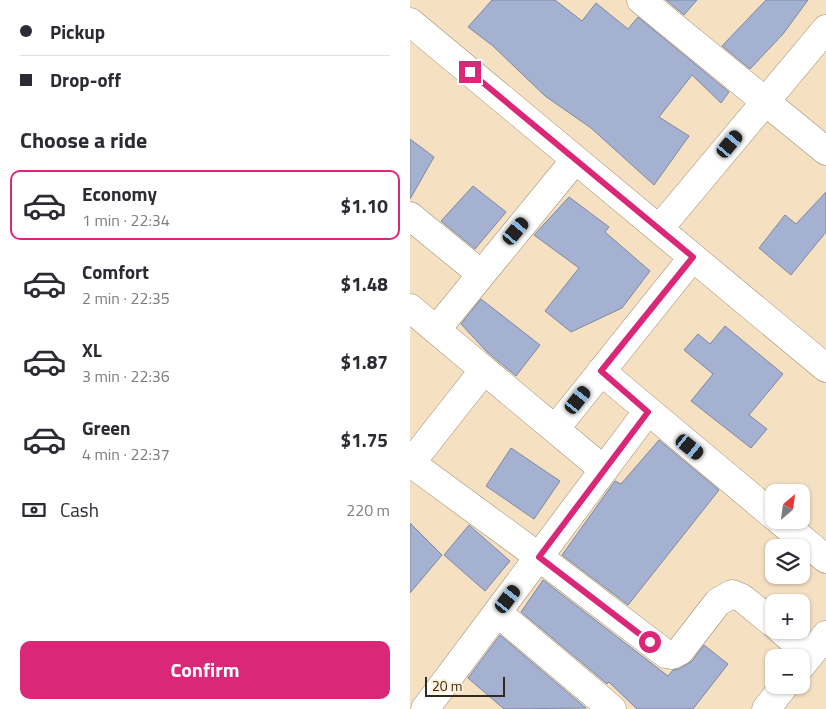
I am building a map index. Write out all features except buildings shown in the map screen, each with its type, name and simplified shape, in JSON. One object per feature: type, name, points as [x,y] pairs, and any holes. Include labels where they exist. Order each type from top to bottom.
[{"type":"street","points":[[647,2],[826,151]]},
{"type":"street","points":[[410,22],[826,368]]},
{"type":"street","points":[[659,229],[826,29]]},
{"type":"street","points":[[436,330],[575,160]]},
{"type":"street","points":[[410,216],[481,274]]},
{"type":"street","points":[[556,428],[693,257]]},
{"type":"street","points":[[410,308],[604,470]]},
{"type":"street","points":[[484,370],[410,464],[539,557],[666,654],[672,655],[680,651],[718,602],[732,594],[742,598],[765,617]]},
{"type":"street","points":[[601,371],[765,509]]},
{"type":"street","points":[[425,709],[648,412]]},
{"type":"street","points":[[790,529],[826,559]]},
{"type":"street","points":[[498,613],[612,709]]},
{"type":"street","points":[[793,639],[812,652]]},
{"type":"street","points":[[766,709],[778,694]]},
{"type":"route","points":[[470,72],[693,257],[601,371],[648,412],[539,557],[650,642]]}]
